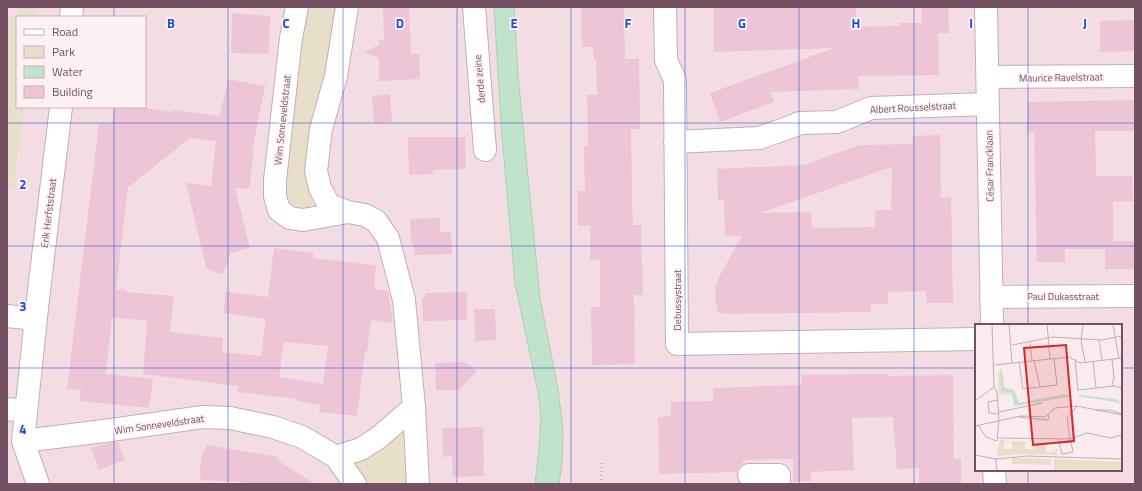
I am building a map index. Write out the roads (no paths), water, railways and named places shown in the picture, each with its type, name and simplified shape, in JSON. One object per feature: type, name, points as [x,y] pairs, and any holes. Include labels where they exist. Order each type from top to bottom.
[{"type":"street","name":"Wim Sonneveldstraat","points":[[297,7],[291,38],[275,180],[275,196],[279,210],[290,218],[303,220],[348,212]]},
{"type":"street","name":"Wim Sonneveldstraat","points":[[347,7],[336,76],[321,129],[316,171],[320,188],[329,205],[376,221],[388,238],[404,300],[414,407],[418,484]]},
{"type":"street","name":"derde zeine","points":[[474,7],[485,150]]},
{"type":"street","name":"Debussystraat","points":[[665,7],[666,60],[675,80],[677,344],[975,339]]},
{"type":"street","name":"César Francklaan","points":[[986,7],[992,324]]},
{"type":"street","name":"Maurice Ravelstraat","points":[[988,77],[1135,76]]},
{"type":"street","name":"Albert Rousselstraat","points":[[676,142],[759,138],[799,123],[837,122],[871,108],[988,104]]},
{"type":"street","name":"Erik Herfststraat","points":[[23,441],[17,410],[36,319],[60,108]]},
{"type":"street","name":"Paul Dukasstraat","points":[[991,297],[1135,296]]},
{"type":"street","points":[[7,316],[36,319]]},
{"type":"street","points":[[336,457],[361,449],[378,438],[414,407]]},
{"type":"street","name":"Wim Sonneveldstraat","points":[[23,441],[104,432],[203,417],[230,418],[251,421],[281,429],[302,438],[336,457],[355,484]]},
{"type":"street","points":[[23,441],[38,484]]},
{"type":"street","points":[[994,471],[995,484]]},
{"type":"street","points":[[749,475],[778,475],[779,484]]},
{"type":"water","points":[[494,7],[514,7],[518,75],[540,298],[558,389],[563,430],[562,464],[559,484],[535,484],[541,417],[538,392],[515,283],[502,137]]}]
